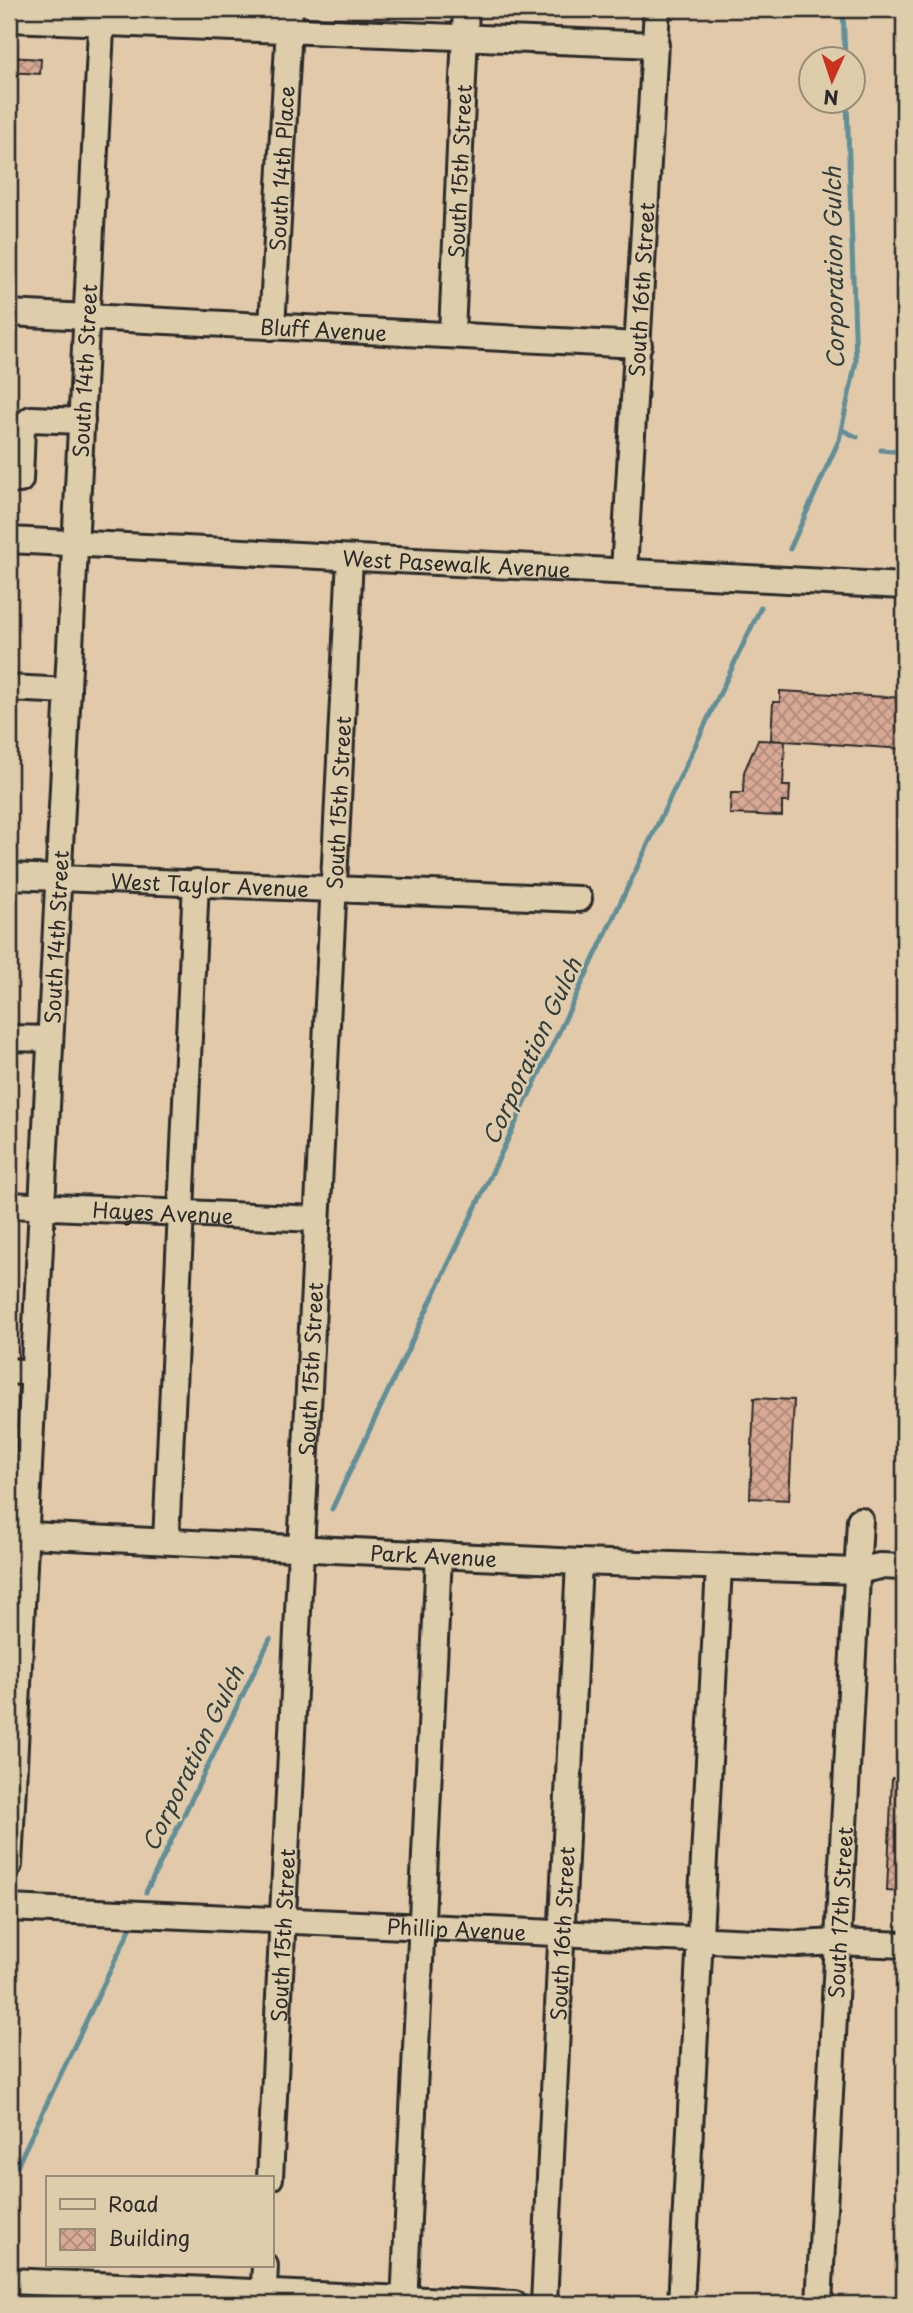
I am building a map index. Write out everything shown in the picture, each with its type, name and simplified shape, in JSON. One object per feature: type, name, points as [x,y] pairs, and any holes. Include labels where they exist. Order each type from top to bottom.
[{"type":"street","name":"South 15th Street","points":[[452,334],[466,9]]},
{"type":"street","name":"South 16th Street","points":[[624,571],[657,9]]},
{"type":"street","points":[[9,19],[101,16],[290,20],[464,37],[656,45]]},
{"type":"street","name":"South 14th Street","points":[[9,1865],[18,1534],[34,1373],[101,16]]},
{"type":"street","name":"South 14th Place","points":[[272,327],[290,20]]},
{"type":"street","name":"Bluff Avenue","points":[[9,313],[639,345]]},
{"type":"street","points":[[9,479],[20,480],[22,426],[31,419],[82,421]]},
{"type":"street","name":"West Pasewalk Avenue","points":[[9,540],[904,586]]},
{"type":"street","name":"South 15th Street","points":[[270,2176],[349,558]]},
{"type":"street","points":[[9,688],[68,691]]},
{"type":"street","name":"West Taylor Avenue","points":[[9,876],[579,899]]},
{"type":"street","points":[[166,1541],[196,882]]},
{"type":"street","points":[[9,1038],[50,1039]]},
{"type":"street","name":"Hayes Avenue","points":[[9,1205],[316,1219]]},
{"type":"street","points":[[9,1371],[34,1373]]},
{"type":"street","name":"South 17th Street","points":[[819,2304],[860,1520]]},
{"type":"street","name":"Park Avenue","points":[[18,1534],[579,1562],[858,1571],[880,1566],[904,1567]]},
{"type":"street","points":[[404,2301],[439,1555]]},
{"type":"street","name":"South 16th Street","points":[[544,2304],[579,1562]]},
{"type":"street","points":[[681,2304],[719,1567]]},
{"type":"street","name":"Phillip Avenue","points":[[9,1908],[283,1918],[798,1944],[838,1942],[904,1945]]},
{"type":"street","points":[[264,2298],[265,2268]]},
{"type":"street","points":[[9,2281],[125,2295],[514,2304]]},
{"type":"building","points":[[9,57],[41,59],[40,74],[9,72]]},
{"type":"building","points":[[780,691],[904,698],[904,749],[771,740],[773,702],[780,702]]},
{"type":"building","points":[[758,740],[785,741],[783,786],[790,786],[789,802],[782,802],[782,816],[730,814],[731,793],[743,793],[744,772]]},
{"type":"building","points":[[754,1398],[794,1400],[789,1500],[750,1498]]},
{"type":"building","points":[[892,1778],[904,1778],[904,1892],[887,1891]]},
{"type":"waterway","name":"Corporation Gulch","points":[[843,9],[844,46]]},
{"type":"waterway","name":"Corporation Gulch","points":[[790,549],[839,440],[856,362],[847,116]]},
{"type":"waterway","points":[[842,430],[857,437]]},
{"type":"waterway","points":[[881,450],[904,452]]},
{"type":"waterway","name":"Corporation Gulch","points":[[332,1509],[761,607]]},
{"type":"waterway","name":"Corporation Gulch","points":[[146,1892],[270,1639]]},
{"type":"waterway","name":"Corporation Gulch","points":[[17,2166],[132,1925]]}]
